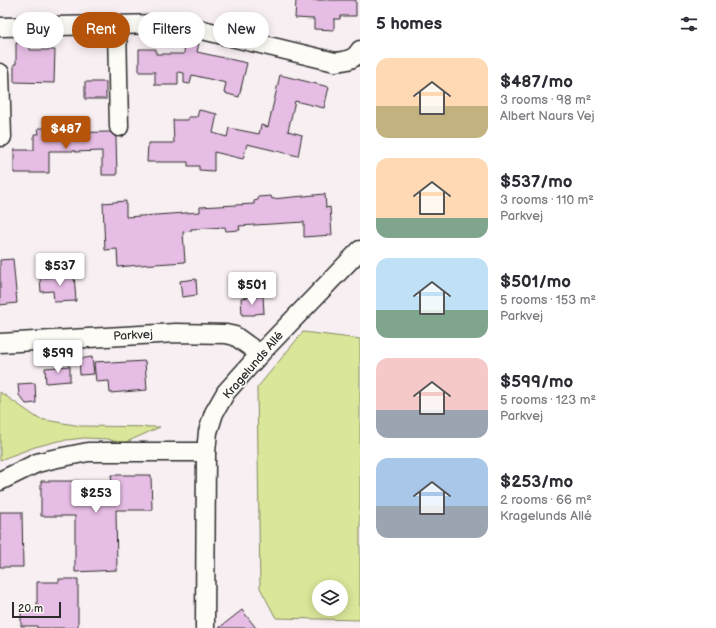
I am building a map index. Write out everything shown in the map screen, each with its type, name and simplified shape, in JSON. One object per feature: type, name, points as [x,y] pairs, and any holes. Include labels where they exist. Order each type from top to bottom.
[{"type":"street","points":[[130,25],[165,24],[202,30],[335,62],[343,62],[355,55]]},
{"type":"street","points":[[0,27],[72,26]]},
{"type":"street","points":[[117,48],[119,127]]},
{"type":"street","points":[[0,73],[2,138]]},
{"type":"street","name":"Kragelunds Allé","points":[[205,628],[206,452],[208,432],[214,413],[226,392],[260,354],[360,250]]},
{"type":"street","name":"Parkvej","points":[[0,343],[176,332],[205,333],[235,336],[260,354]]},
{"type":"street","points":[[0,481],[37,463],[88,452],[206,452]]},
{"type":"green space","points":[[303,332],[360,339],[360,620],[276,618],[260,588],[257,388]]},
{"type":"green space","points":[[0,392],[39,419],[81,426],[160,427],[122,444],[108,439],[84,438],[58,441],[35,447],[0,460]]},
{"type":"building","points":[[296,0],[356,0],[356,16],[340,16],[340,19],[334,19],[334,30],[314,29],[314,19],[295,18]]},
{"type":"building","points":[[16,48],[30,48],[30,50],[55,50],[54,83],[14,82],[14,64],[16,64]]},
{"type":"building","points":[[184,48],[198,48],[197,52],[247,63],[239,97],[224,93],[226,83],[192,75],[190,84],[184,83],[184,73],[178,72],[178,85],[155,85],[155,72],[139,72],[139,49],[156,49],[156,54],[184,54]]},
{"type":"building","points":[[280,75],[329,87],[324,108],[295,101],[288,131],[302,135],[298,156],[247,144],[243,159],[214,152],[214,171],[199,170],[199,166],[188,166],[188,162],[147,162],[148,143],[174,143],[173,120],[188,120],[188,117],[197,117],[199,110],[217,114],[213,133],[227,137],[229,128],[259,134],[261,125],[268,127]]},
{"type":"building","points":[[85,82],[106,82],[106,99],[85,99]]},
{"type":"building","points":[[38,128],[52,128],[51,133],[110,132],[116,137],[117,175],[102,175],[102,151],[49,151],[49,173],[14,173],[14,150],[34,150],[34,134],[39,134]]},
{"type":"building","points":[[325,194],[326,208],[330,207],[332,235],[304,237],[304,222],[239,226],[240,230],[226,231],[225,227],[191,229],[191,231],[183,232],[185,262],[118,267],[117,249],[105,250],[103,203],[126,201],[126,217],[200,212],[200,207],[254,204],[254,201],[258,200],[258,197],[271,196],[272,199]]},
{"type":"building","points":[[83,255],[84,270],[66,271],[64,256]]},
{"type":"building","points":[[13,259],[17,303],[0,305],[0,260]]},
{"type":"building","points":[[74,274],[76,301],[54,302],[53,291],[41,292],[40,278]]},
{"type":"building","points":[[196,279],[197,295],[182,297],[180,281]]},
{"type":"building","points":[[263,296],[264,313],[242,315],[241,298]]},
{"type":"building","points":[[92,357],[94,374],[80,375],[79,359]]},
{"type":"building","points":[[110,361],[111,363],[145,361],[147,390],[110,393],[109,381],[96,382],[94,362]]},
{"type":"building","points":[[70,366],[70,381],[46,383],[45,368]]},
{"type":"building","points":[[35,383],[36,403],[26,404],[19,395],[18,384]]},
{"type":"building","points":[[111,475],[151,475],[152,510],[116,510],[117,570],[75,572],[75,516],[41,516],[41,481],[112,483]]},
{"type":"building","points":[[0,512],[22,512],[23,567],[0,567]]},
{"type":"building","points":[[59,579],[78,579],[78,628],[37,628],[37,626],[21,626],[21,612],[37,611],[37,582],[59,582]]},
{"type":"building","points":[[242,610],[256,628],[219,628]]}]
